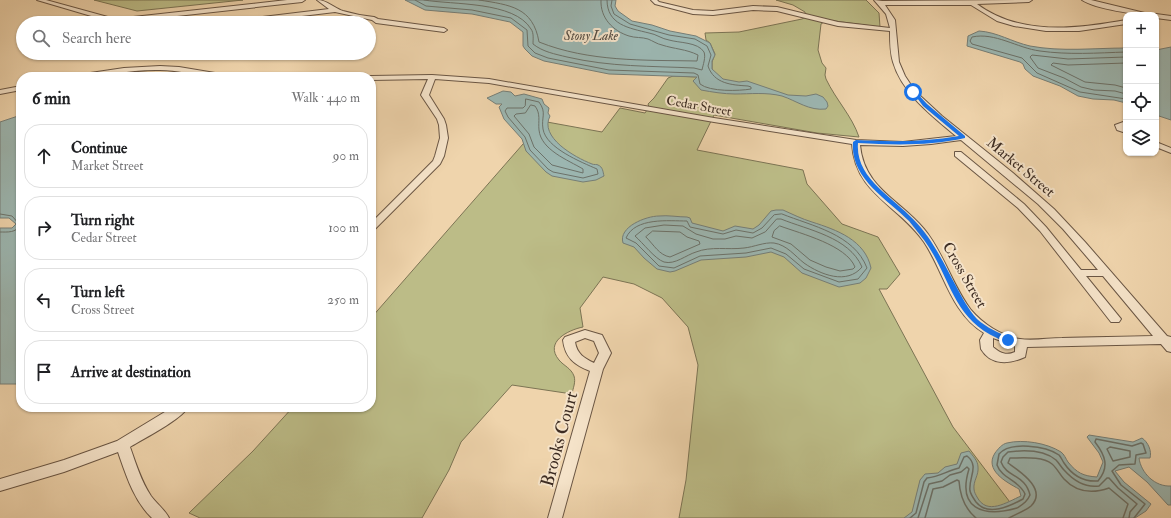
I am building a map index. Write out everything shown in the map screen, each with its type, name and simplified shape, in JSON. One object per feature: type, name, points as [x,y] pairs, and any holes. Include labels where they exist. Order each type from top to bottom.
[{"type":"street","points":[[40,0],[97,16]]},
{"type":"street","points":[[160,16],[302,0]]},
{"type":"street","points":[[320,0],[335,10],[344,14],[356,16]]},
{"type":"street","points":[[654,0],[657,3],[693,12],[714,13],[753,8],[777,9],[838,24],[893,30]]},
{"type":"street","points":[[879,2],[1029,0]]},
{"type":"street","points":[[1085,0],[1135,12]]},
{"type":"street","points":[[970,1],[996,19],[1010,24],[1026,27],[1046,29],[1084,28],[1123,22]]},
{"type":"street","name":"Market Street","points":[[879,2],[892,17],[895,59],[906,81],[925,105],[1016,180],[1051,212],[1167,340],[1171,348]]},
{"type":"street","points":[[287,16],[335,10]]},
{"type":"street","points":[[1159,16],[1171,18]]},
{"type":"street","points":[[376,21],[444,30]]},
{"type":"street","points":[[111,72],[138,68],[173,68],[194,72]]},
{"type":"street","points":[[376,223],[437,162],[443,148],[444,128],[438,114],[429,105],[425,95],[432,77]]},
{"type":"street","name":"Cedar Street","points":[[376,78],[432,77],[489,81],[714,120],[856,142],[903,144],[931,142],[963,137]]},
{"type":"street","points":[[0,92],[16,89]]},
{"type":"street","name":"Cross Street","points":[[856,142],[855,149],[858,161],[869,182],[919,229],[928,241],[965,309],[975,321],[990,332],[1008,340],[1021,343],[1167,340]]},
{"type":"street","points":[[1159,145],[1171,151]]},
{"type":"street","points":[[958,154],[1021,206],[1080,273],[1116,319]]},
{"type":"street","points":[[994,183],[1016,180]]},
{"type":"street","points":[[1080,273],[1106,274]]},
{"type":"street","points":[[990,332],[986,340],[987,349],[999,357],[1010,359],[1021,354],[1021,343]]},
{"type":"street","name":"Brooks Court","points":[[556,518],[597,369]]},
{"type":"street","points":[[0,485],[64,466],[122,445],[175,412]]},
{"type":"street","points":[[122,445],[137,484],[151,510],[162,518]]},
{"type":"green space","points":[[94,0],[243,0],[137,11]]},
{"type":"green space","points":[[776,0],[866,0],[879,13],[880,27],[827,20],[821,24],[818,50],[822,63],[826,68],[826,79],[856,129],[859,137],[817,133],[714,115],[697,150],[803,170],[807,184],[842,224],[878,237],[900,274],[887,289],[879,289],[953,427],[1022,518],[679,518],[686,480],[698,365],[688,327],[662,298],[634,284],[603,277],[580,308],[583,327],[565,334],[556,342],[554,348],[555,354],[559,360],[573,373],[575,378],[572,394],[512,385],[461,442],[449,470],[422,518],[200,518],[189,513],[253,451],[288,412],[376,412],[376,312],[530,136],[547,122],[602,132],[620,108],[645,113],[649,107],[648,104],[668,78],[673,76],[699,77],[712,69],[712,62],[715,54],[710,43],[706,40],[705,33],[739,32],[802,19],[810,15],[805,14],[805,12],[793,5]]},
{"type":"water","name":"Stony Lake","points":[[405,0],[616,0],[615,6],[618,11],[632,21],[696,36],[710,43],[715,55],[712,61],[712,69],[723,79],[739,82],[747,81],[788,95],[806,96],[816,94],[823,97],[828,106],[826,109],[814,109],[782,96],[770,94],[731,94],[701,90],[693,81],[697,77],[609,74],[544,61],[532,56],[525,49],[523,46],[523,32],[510,22],[472,14],[425,10]]},
{"type":"water","points":[[979,31],[986,32],[1030,46],[1054,49],[1123,48],[1123,102],[1078,96],[1060,86],[1033,76],[1020,62],[967,46],[968,36]]},
{"type":"water","points":[[1171,47],[1171,120],[1159,116],[1159,49]]},
{"type":"water","points":[[503,91],[511,92],[515,96],[524,94],[542,99],[544,104],[549,108],[549,131],[554,139],[576,156],[592,164],[600,166],[604,176],[596,180],[583,182],[552,176],[546,172],[526,151],[522,139],[504,119],[499,107],[502,104],[496,104],[487,98]]},
{"type":"water","points":[[16,117],[16,224],[9,218],[0,218],[0,122]]},
{"type":"water","points":[[783,210],[831,229],[856,243],[868,258],[871,268],[866,278],[860,283],[839,287],[802,273],[784,257],[771,252],[746,257],[701,260],[670,272],[657,269],[634,247],[623,243],[623,237],[629,227],[647,218],[666,216],[687,217],[690,218],[692,223],[723,231],[735,226],[753,229],[759,225],[771,211]]},
{"type":"water","points":[[16,224],[16,384],[0,384],[0,228],[12,228]]},
{"type":"water","points":[[1089,435],[1133,442],[1142,438],[1149,447],[1150,458],[1139,458],[1140,464],[1146,474],[1154,482],[1165,486],[1171,486],[1171,505],[1168,505],[1147,482],[1129,467],[1115,471],[1124,482],[1151,504],[1146,511],[1135,518],[904,518],[912,512],[920,480],[925,474],[938,473],[945,467],[957,464],[961,453],[969,451],[978,465],[978,473],[974,483],[974,491],[981,503],[986,506],[998,506],[1021,496],[1019,489],[998,475],[992,465],[992,459],[995,453],[999,448],[1007,443],[1020,441],[1049,446],[1062,453],[1077,471],[1084,475],[1097,477],[1103,462],[1099,453],[1087,437]]},
{"type":"route","points":[[913,92],[925,105],[963,137],[931,142],[903,144],[856,142],[855,149],[858,161],[869,182],[911,220],[928,241],[965,309],[975,321],[990,332],[1008,340]]}]
